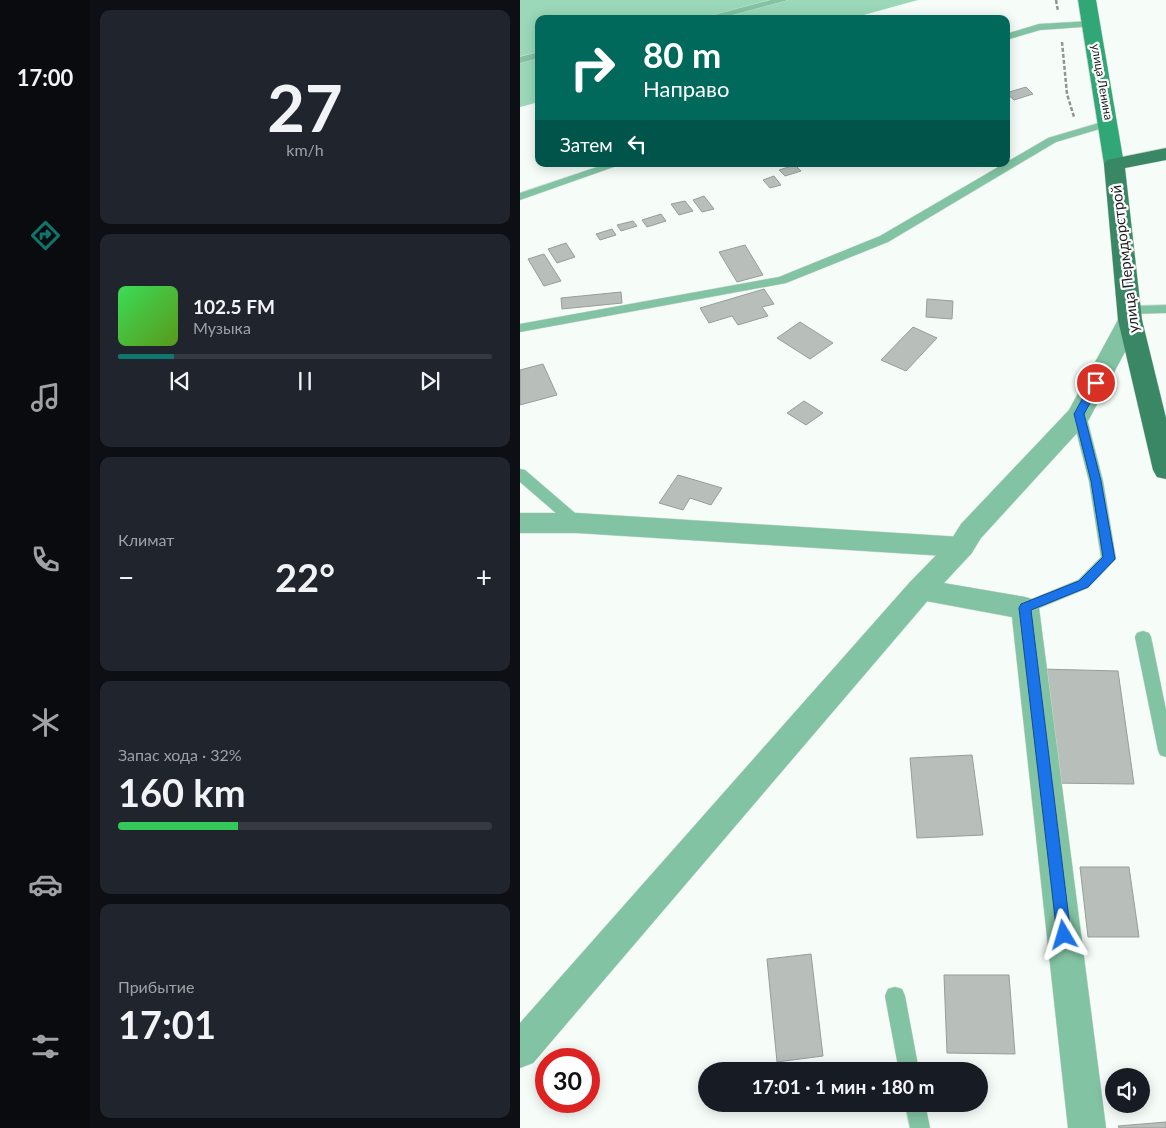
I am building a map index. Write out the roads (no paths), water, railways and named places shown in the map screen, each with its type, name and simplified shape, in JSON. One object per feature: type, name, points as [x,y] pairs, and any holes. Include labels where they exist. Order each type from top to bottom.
[{"type":"main road","name":"улица Ленина","points":[[1087,0],[1109,123],[1114,164]]},
{"type":"main road","points":[[1114,164],[1166,154]]},
{"type":"main road","name":"улица Пермдорстрой","points":[[1114,164],[1129,315],[1164,457]]},
{"type":"street","points":[[520,1050],[920,590],[961,547],[971,531],[1079,414],[1129,315]]},
{"type":"street","points":[[520,523],[577,523],[961,547]]},
{"type":"street","points":[[920,590],[1025,608],[1087,1128]]},
{"type":"lane","points":[[721,15],[783,0]]},
{"type":"lane","points":[[1010,36],[1038,27],[1060,24],[1092,24]]},
{"type":"lane","points":[[520,60],[535,56]]},
{"type":"lane","points":[[1010,165],[1052,140],[1109,123]]},
{"type":"lane","points":[[520,196],[607,167]]},
{"type":"lane","points":[[520,328],[782,280],[884,239],[1006,167]]},
{"type":"lane","points":[[1129,315],[1166,308]]},
{"type":"lane","points":[[1025,608],[1084,584],[1109,559],[1096,481],[1079,414]]},
{"type":"lane","points":[[520,474],[577,523]]},
{"type":"lane","points":[[1143,637],[1166,750]]},
{"type":"lane","points":[[895,996],[907,1062]]},
{"type":"lane","points":[[917,1112],[920,1128]]}]
